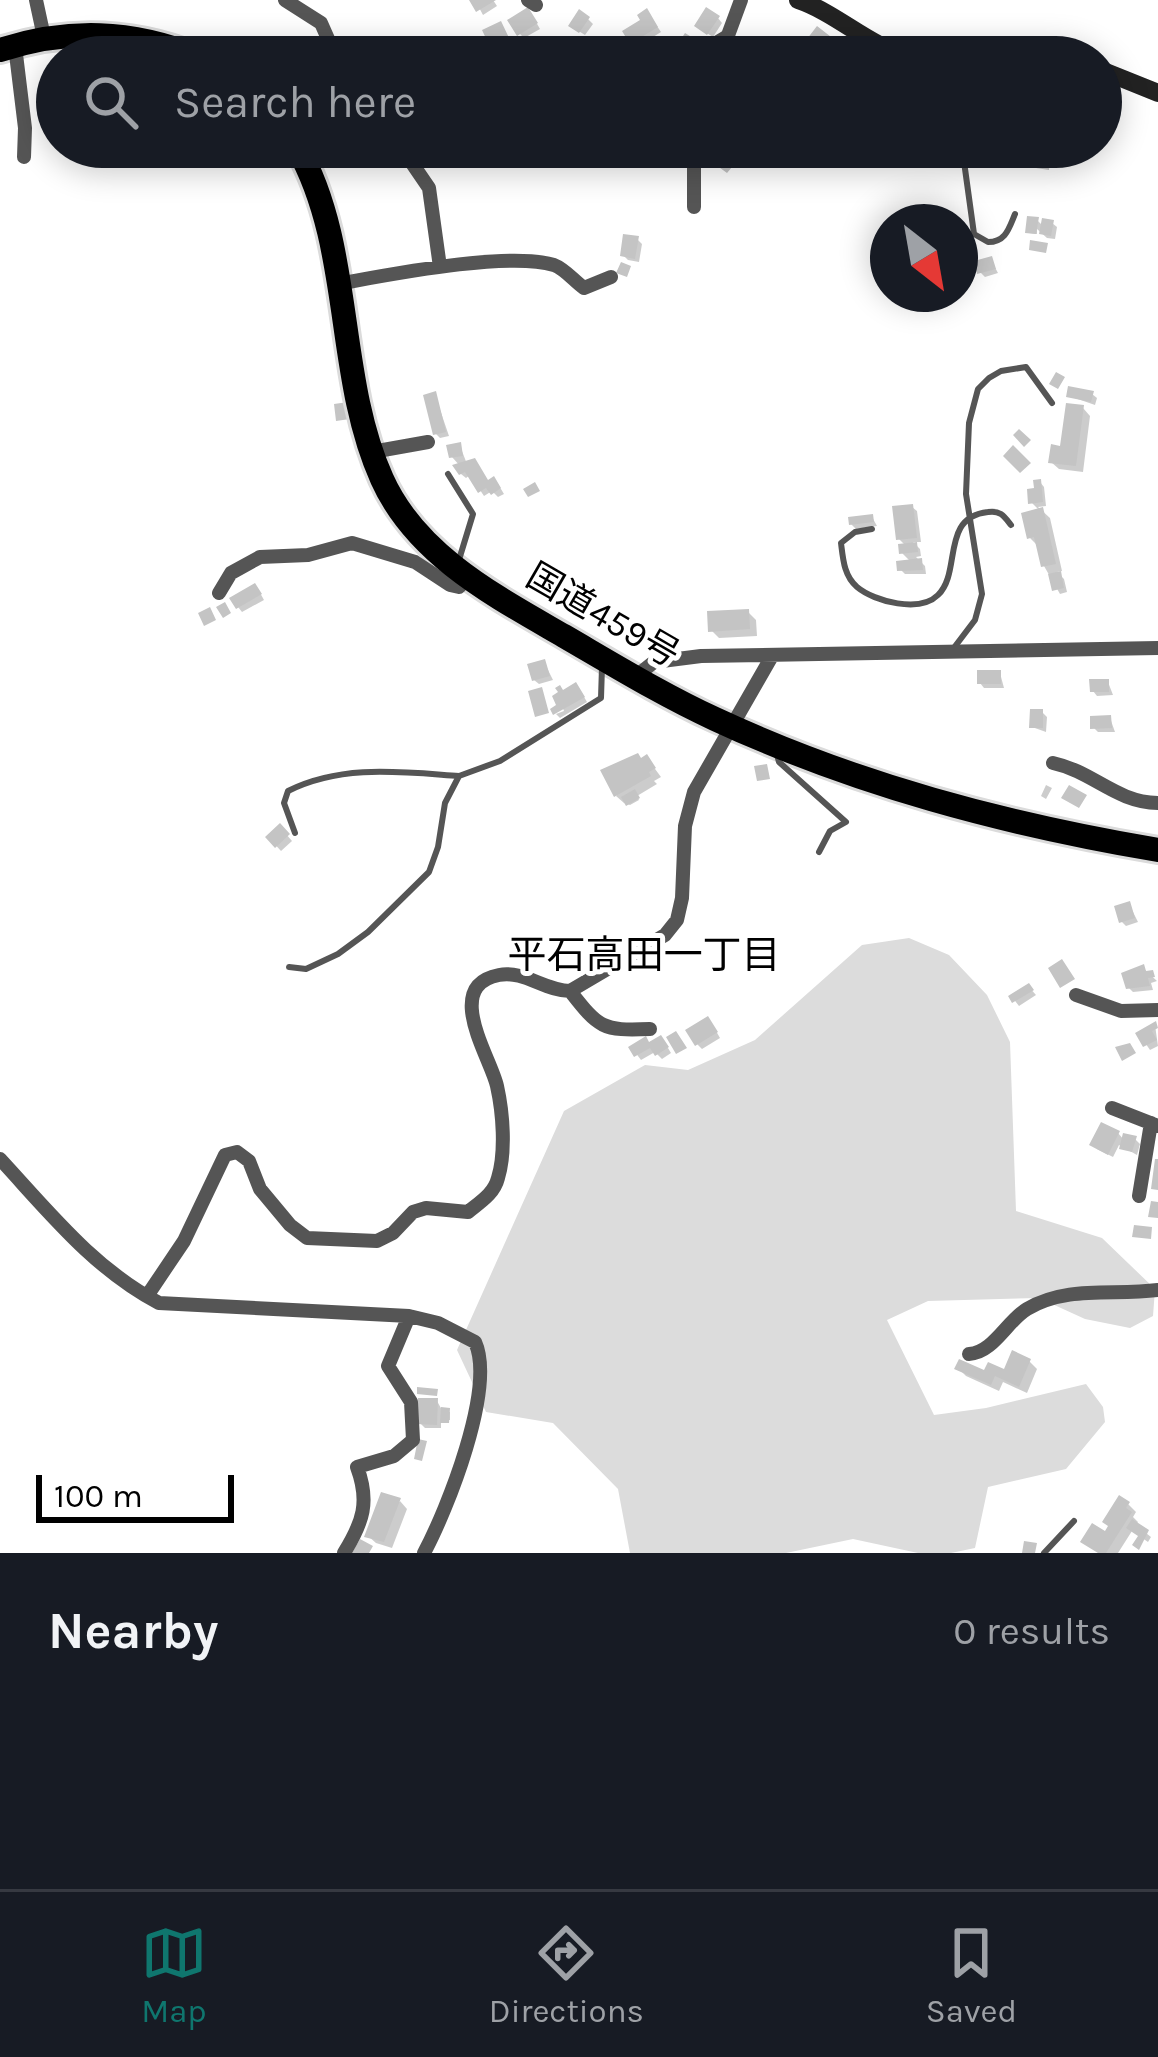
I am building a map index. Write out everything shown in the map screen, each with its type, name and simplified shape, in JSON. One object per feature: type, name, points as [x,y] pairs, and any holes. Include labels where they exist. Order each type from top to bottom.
[{"type":"highway","points":[[7,48],[36,39]]},
{"type":"highway","name":"国道459号","points":[[308,168],[320,192],[372,452],[382,480],[417,536],[463,572],[602,658],[775,745],[1024,826],[1158,850]]},
{"type":"main road","points":[[798,0],[864,36]]},
{"type":"main road","points":[[1122,78],[1158,93]]},
{"type":"street","points":[[36,0],[44,36]]},
{"type":"street","points":[[285,0],[326,28],[328,36]]},
{"type":"street","points":[[727,36],[739,4]]},
{"type":"street","points":[[7,48],[26,128],[24,157]]},
{"type":"street","points":[[415,168],[429,188],[440,267]]},
{"type":"street","points":[[694,168],[694,207]]},
{"type":"street","points":[[337,284],[440,267],[505,263],[558,266],[584,288],[610,277]]},
{"type":"street","points":[[372,452],[428,442]]},
{"type":"street","points":[[219,593],[231,573],[260,557],[308,555],[352,543],[416,562],[450,586],[458,587],[463,572]]},
{"type":"street","points":[[635,677],[642,669],[671,658],[1158,648]]},
{"type":"street","points":[[570,991],[665,935],[677,920],[685,826],[694,792],[772,656]]},
{"type":"street","points":[[1053,764],[1077,768],[1124,799],[1158,803]]},
{"type":"street","points":[[147,1296],[184,1241],[224,1155],[237,1152],[249,1161],[260,1189],[307,1238],[377,1240],[393,1233],[413,1212],[426,1208],[468,1212],[489,1195],[498,1181],[502,1148],[497,1084],[474,1031],[473,998],[494,975],[515,974],[570,991],[610,1031],[650,1029]]},
{"type":"street","points":[[1076,994],[1121,1011],[1158,1010]]},
{"type":"street","points":[[1112,1108],[1155,1124],[1139,1196]]},
{"type":"street","points":[[0,1159],[85,1252],[125,1285],[147,1296],[177,1306],[409,1316],[469,1336],[479,1350],[472,1424],[459,1478],[424,1553]]},
{"type":"street","points":[[969,1354],[989,1346],[1024,1310],[1059,1294],[1158,1290]]},
{"type":"street","points":[[344,1553],[363,1520],[366,1504],[357,1467],[394,1456],[412,1440],[411,1402],[388,1366],[409,1316]]},
{"type":"lane","points":[[739,4],[746,24]]},
{"type":"lane","points":[[721,36],[728,32]]},
{"type":"lane","points":[[965,168],[974,234],[988,242],[1000,240],[1016,214]]},
{"type":"lane","points":[[951,652],[975,620],[982,595],[968,520],[969,423],[978,389],[1001,371],[1026,367],[1052,403]]},
{"type":"lane","points":[[448,475],[473,514],[463,572]]},
{"type":"lane","points":[[872,530],[854,532],[842,543],[849,577],[859,589],[884,600],[911,604],[930,601],[946,585],[953,540],[968,520],[994,511],[1003,513],[1010,525]]},
{"type":"lane","points":[[295,833],[284,802],[288,791],[314,778],[386,771],[459,776],[500,761],[602,698],[602,658]]},
{"type":"lane","points":[[775,745],[779,762],[847,822],[830,831],[819,852]]},
{"type":"lane","points":[[289,967],[306,969],[338,954],[368,932],[429,872],[445,803],[459,776]]},
{"type":"lane","points":[[1044,1553],[1074,1521]]},
{"type":"shaded area","points":[[909,938],[949,955],[987,995],[1010,1042],[1016,1211],[1102,1238],[1155,1289],[1153,1316],[1130,1328],[1085,1319],[1039,1298],[928,1301],[887,1320],[934,1415],[1086,1384],[1103,1407],[1105,1422],[1066,1469],[988,1487],[975,1548],[918,1553],[853,1539],[786,1553],[630,1553],[618,1489],[553,1423],[486,1412],[457,1350],[564,1111],[645,1065],[688,1070],[755,1040],[862,945]]},
{"type":"building","points":[[469,0],[496,0],[476,12]]},
{"type":"building","points":[[528,7],[538,23],[517,36],[507,20]]},
{"type":"building","points":[[706,7],[720,16],[707,35],[694,26]]},
{"type":"building","points":[[647,8],[658,27],[643,36],[625,36],[622,31],[640,20],[637,15]]},
{"type":"building","points":[[579,9],[590,17],[579,33],[568,26]]},
{"type":"building","points":[[501,21],[508,36],[485,36],[482,30]]},
{"type":"building","points":[[817,26],[830,36],[809,36]]},
{"type":"building","points":[[1027,216],[1039,217],[1036,234],[1025,233]]},
{"type":"building","points":[[1042,218],[1054,220],[1051,236],[1039,234]]},
{"type":"building","points":[[623,234],[639,236],[635,259],[620,256]]},
{"type":"building","points":[[1030,240],[1048,243],[1046,253],[1029,250]]},
{"type":"building","points":[[992,256],[996,269],[978,274],[978,260]]},
{"type":"building","points":[[621,262],[631,266],[627,277],[616,273]]},
{"type":"building","points":[[1056,372],[1065,377],[1058,389],[1049,384]]},
{"type":"building","points":[[1068,386],[1094,391],[1091,402],[1066,397]]},
{"type":"building","points":[[436,391],[446,432],[433,435],[423,395]]},
{"type":"building","points":[[348,402],[350,419],[336,421],[334,404]]},
{"type":"building","points":[[1066,403],[1084,405],[1076,466],[1048,463],[1051,444],[1060,446]]},
{"type":"building","points":[[1019,429],[1031,440],[1024,447],[1013,435]]},
{"type":"building","points":[[461,442],[463,456],[449,458],[446,445]]},
{"type":"building","points":[[1013,445],[1031,463],[1020,473],[1003,456]]},
{"type":"building","points":[[475,458],[488,480],[494,476],[501,488],[491,495],[486,488],[478,493],[465,472],[459,475],[452,465]]},
{"type":"building","points":[[1041,479],[1043,502],[1028,504],[1027,489],[1034,488],[1033,480]]},
{"type":"building","points":[[535,482],[540,491],[528,497],[523,489]]},
{"type":"building","points":[[913,504],[917,538],[896,540],[892,506]]},
{"type":"building","points":[[1043,507],[1056,564],[1041,567],[1034,537],[1027,539],[1021,513]]},
{"type":"building","points":[[873,514],[874,522],[849,525],[848,517]]},
{"type":"building","points":[[917,542],[918,552],[899,554],[898,544]]},
{"type":"building","points":[[922,558],[923,570],[897,571],[896,561]]},
{"type":"building","points":[[1061,571],[1064,588],[1052,591],[1048,574]]},
{"type":"building","points":[[255,583],[262,594],[236,609],[229,598]]},
{"type":"building","points":[[225,602],[231,613],[223,618],[216,607]]},
{"type":"building","points":[[210,607],[216,620],[204,626],[198,613]]},
{"type":"building","points":[[749,609],[750,629],[708,632],[707,611]]},
{"type":"building","points":[[545,659],[550,676],[532,681],[527,664]]},
{"type":"building","points":[[977,670],[1001,670],[1001,684],[977,684]]},
{"type":"building","points":[[1089,679],[1109,679],[1109,692],[1090,692]]},
{"type":"building","points":[[576,682],[585,697],[553,715],[555,688],[560,685],[563,690]]},
{"type":"building","points":[[542,687],[549,713],[535,717],[528,691]]},
{"type":"building","points":[[1030,709],[1043,709],[1043,728],[1029,728]]},
{"type":"building","points":[[1111,715],[1112,728],[1090,729],[1090,716]]},
{"type":"building","points":[[638,753],[641,758],[647,754],[656,768],[649,772],[651,776],[614,797],[600,770]]},
{"type":"building","points":[[767,764],[770,779],[757,781],[754,766]]},
{"type":"building","points":[[1069,785],[1087,795],[1079,808],[1061,798]]},
{"type":"building","points":[[635,789],[640,798],[626,806],[621,797]]},
{"type":"building","points":[[280,823],[290,834],[275,848],[265,837]]},
{"type":"building","points":[[1130,901],[1135,918],[1119,923],[1114,906]]},
{"type":"building","points":[[1062,959],[1075,979],[1060,988],[1048,968]]},
{"type":"building","points":[[1144,964],[1155,977],[1148,978],[1150,986],[1126,989],[1121,973]]},
{"type":"building","points":[[1029,983],[1034,990],[1012,1003],[1008,996]]},
{"type":"building","points":[[708,1016],[718,1032],[695,1046],[685,1030]]},
{"type":"building","points":[[1156,1021],[1158,1028],[1152,1031],[1157,1040],[1143,1047],[1135,1033]]},
{"type":"building","points":[[676,1031],[687,1048],[676,1054],[666,1037]]},
{"type":"building","points":[[661,1035],[669,1047],[655,1056],[650,1048],[634,1057],[628,1047],[646,1036],[649,1042]]},
{"type":"building","points":[[1130,1043],[1136,1053],[1122,1061],[1115,1047]]},
{"type":"building","points":[[1101,1122],[1120,1131],[1108,1155],[1089,1145]]},
{"type":"building","points":[[1123,1133],[1137,1136],[1132,1152],[1119,1149]]},
{"type":"building","points":[[1158,1159],[1158,1190],[1151,1189]]},
{"type":"building","points":[[1151,1201],[1158,1202],[1158,1218],[1148,1217]]},
{"type":"building","points":[[1134,1225],[1152,1227],[1151,1239],[1132,1237]]},
{"type":"building","points":[[1012,1350],[1031,1359],[1019,1387],[995,1376],[991,1385],[954,1369],[959,1359],[984,1370],[988,1362],[1004,1369]]},
{"type":"building","points":[[417,1387],[438,1389],[437,1396],[417,1394]]},
{"type":"building","points":[[418,1398],[438,1398],[437,1425],[417,1424]]},
{"type":"building","points":[[441,1407],[450,1408],[449,1423],[440,1423]]},
{"type":"building","points":[[418,1439],[427,1441],[422,1461],[414,1459]]},
{"type":"building","points":[[381,1492],[401,1498],[384,1542],[364,1537]]},
{"type":"building","points":[[1119,1495],[1130,1502],[1126,1508],[1132,1512],[1106,1553],[1098,1553],[1080,1542],[1092,1523],[1105,1531],[1108,1526],[1102,1522]]},
{"type":"building","points":[[1132,1519],[1149,1530],[1139,1550],[1132,1545],[1138,1536],[1126,1528]]},
{"type":"building","points":[[360,1539],[373,1546],[369,1553],[352,1553]]},
{"type":"building","points":[[1024,1541],[1037,1543],[1035,1553],[1022,1553]]},
{"type":"district","name":"平石高田一丁目","points":[[644,955]]}]
